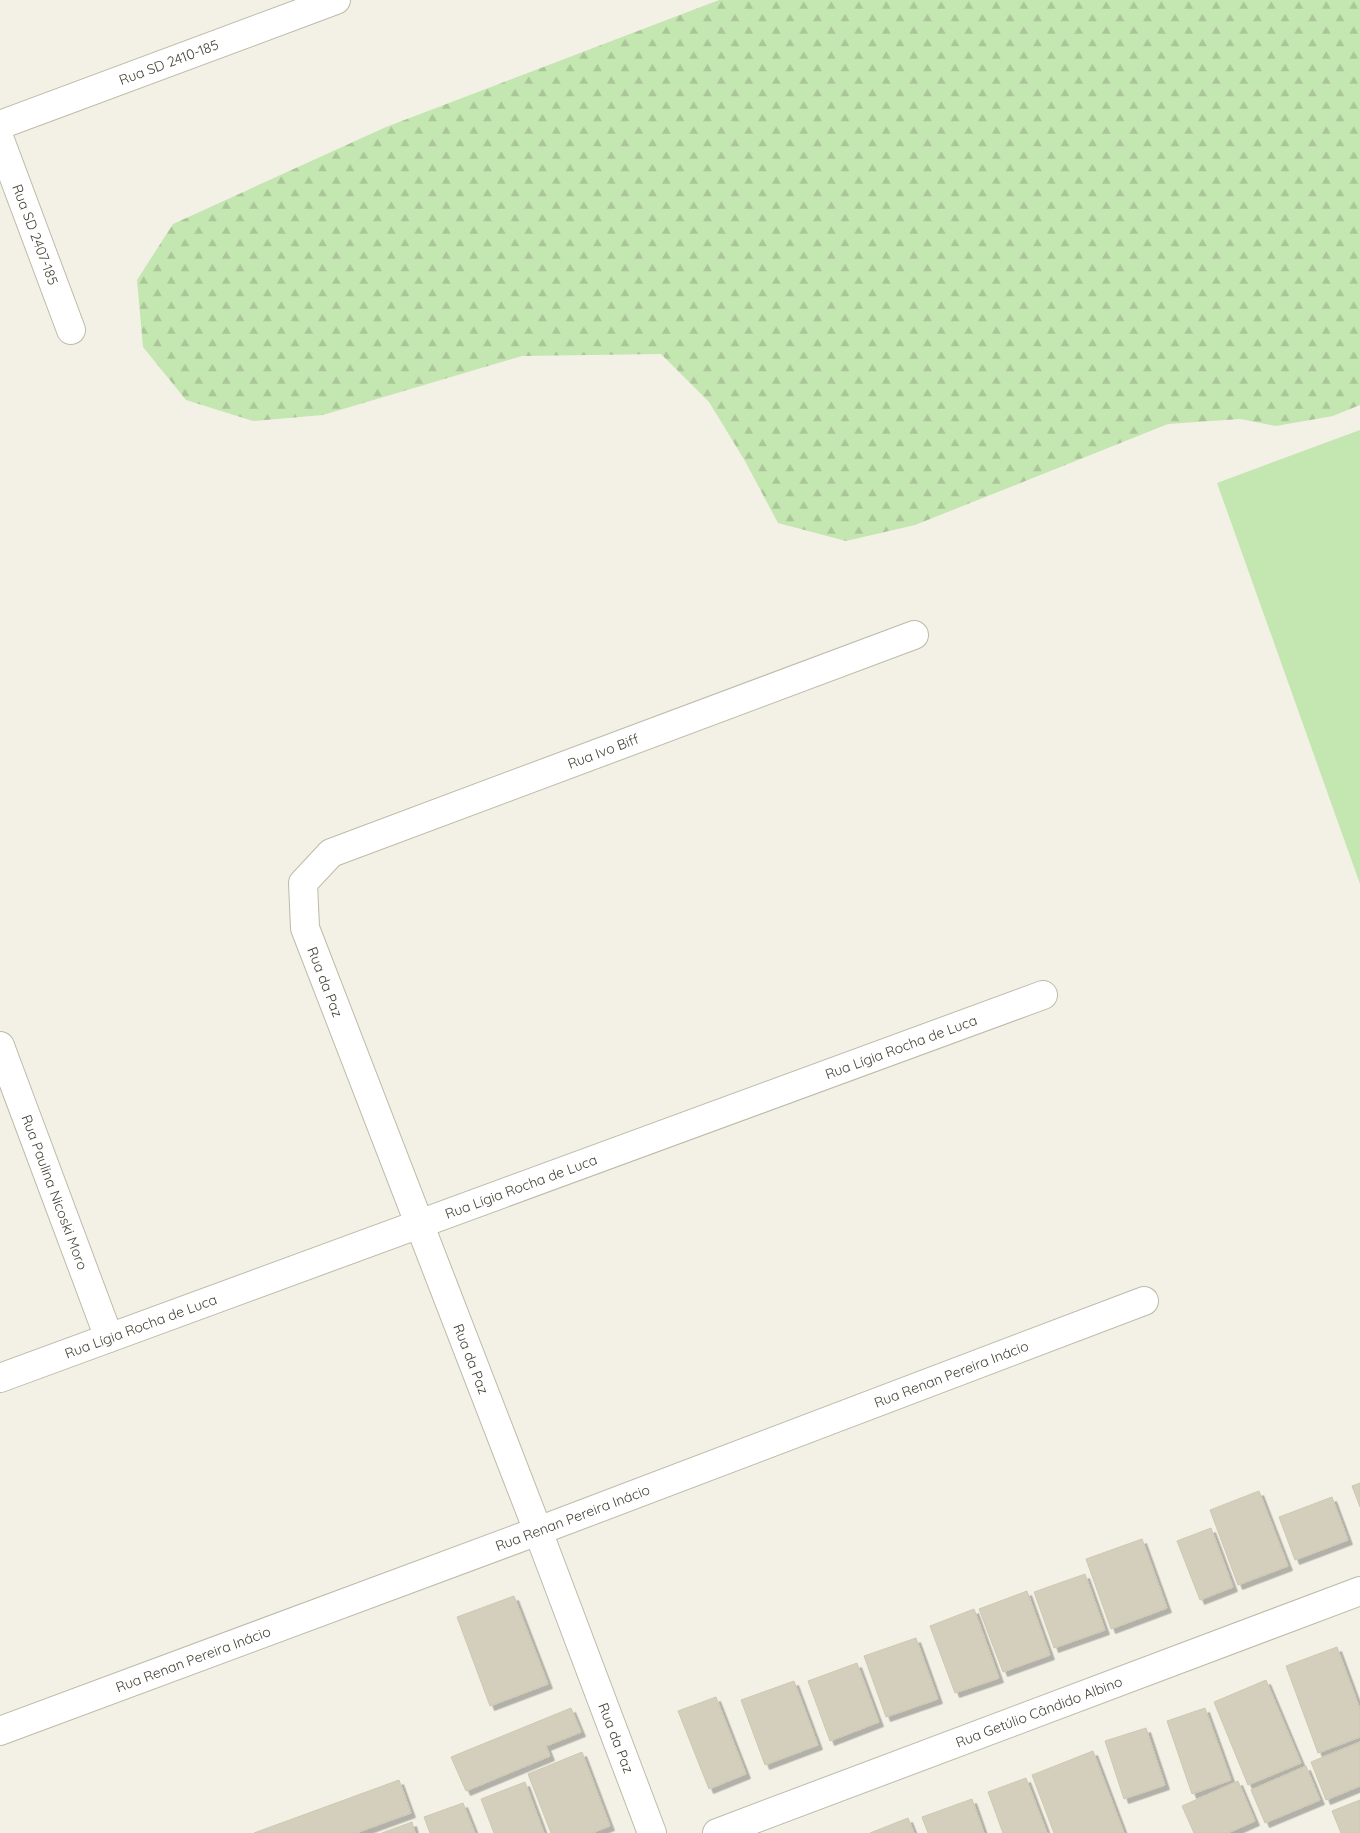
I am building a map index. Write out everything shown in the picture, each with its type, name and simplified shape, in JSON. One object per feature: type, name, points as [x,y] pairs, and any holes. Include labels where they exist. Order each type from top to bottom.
[{"type":"street","name":"Rua SD 2410-185","points":[[0,125],[323,2]]},
{"type":"street","name":"Rua SD 2407-185","points":[[0,140],[71,330]]},
{"type":"street","name":"Rua Ivo Biff","points":[[303,883],[331,853],[914,634]]},
{"type":"street","name":"Rua da Paz","points":[[303,883],[305,928],[538,1531],[652,1833]]},
{"type":"street","name":"Rua Lígia Rocha de Luca","points":[[0,1378],[1043,995]]},
{"type":"street","name":"Rua Paulina Nicoski Moro","points":[[0,1046],[108,1338]]},
{"type":"street","name":"Rua Renan Pereira Inácio","points":[[0,1731],[538,1531],[1144,1301]]},
{"type":"street","name":"Rua Getúlio Cândido Albino","points":[[718,1833],[1360,1591]]},
{"type":"green space","points":[[719,0],[1360,0],[1360,405],[1333,416],[1276,426],[1240,419],[1168,424],[915,525],[846,541],[778,523],[745,461],[709,402],[661,354],[522,356],[323,415],[253,421],[186,400],[143,347],[137,280],[173,224],[386,127]]},
{"type":"green space","points":[[1360,430],[1360,884],[1217,483]]},
{"type":"building","points":[[1360,1483],[1360,1507],[1352,1486]]},
{"type":"building","points":[[1259,1491],[1288,1566],[1238,1585],[1210,1510]]},
{"type":"building","points":[[1332,1497],[1348,1540],[1295,1560],[1279,1517]]},
{"type":"building","points":[[1211,1528],[1233,1587],[1200,1600],[1177,1541]]},
{"type":"building","points":[[1142,1539],[1167,1608],[1111,1629],[1086,1559]]},
{"type":"building","points":[[1085,1574],[1105,1630],[1054,1648],[1034,1592]]},
{"type":"building","points":[[1027,1591],[1050,1655],[1003,1672],[979,1609]]},
{"type":"building","points":[[514,1596],[548,1684],[490,1706],[457,1617]]},
{"type":"building","points":[[974,1609],[999,1678],[955,1693],[930,1626]]},
{"type":"building","points":[[916,1638],[938,1699],[886,1717],[864,1656]]},
{"type":"building","points":[[1337,1647],[1360,1709],[1360,1737],[1318,1753],[1286,1666]]},
{"type":"building","points":[[857,1663],[879,1722],[830,1741],[808,1681]]},
{"type":"building","points":[[1266,1680],[1301,1763],[1248,1785],[1214,1702]]},
{"type":"building","points":[[794,1681],[818,1745],[765,1765],[741,1700]]},
{"type":"building","points":[[716,1697],[746,1774],[709,1789],[678,1711]]},
{"type":"building","points":[[571,1708],[581,1732],[546,1746],[550,1756],[466,1791],[451,1757]]},
{"type":"building","points":[[1205,1708],[1231,1780],[1192,1794],[1167,1721]]},
{"type":"building","points":[[1146,1728],[1165,1785],[1124,1799],[1105,1741]]},
{"type":"building","points":[[1360,1742],[1360,1786],[1326,1800],[1311,1762]]},
{"type":"building","points":[[1093,1751],[1124,1833],[1054,1833],[1032,1775]]},
{"type":"building","points":[[582,1752],[610,1826],[592,1833],[551,1833],[528,1774]]},
{"type":"building","points":[[1306,1766],[1320,1800],[1265,1823],[1251,1790]]},
{"type":"building","points":[[1026,1778],[1047,1833],[1003,1833],[988,1792]]},
{"type":"building","points":[[399,1780],[411,1813],[356,1833],[254,1833]]},
{"type":"building","points":[[1238,1781],[1255,1821],[1228,1833],[1194,1833],[1182,1806]]},
{"type":"building","points":[[525,1782],[544,1833],[494,1833],[481,1799]]},
{"type":"building","points":[[972,1799],[984,1833],[928,1833],[922,1817]]},
{"type":"building","points":[[1360,1800],[1360,1833],[1341,1833],[1332,1811]]},
{"type":"building","points":[[463,1803],[475,1833],[430,1833],[424,1817]]},
{"type":"building","points":[[908,1818],[914,1833],[870,1833]]},
{"type":"building","points":[[412,1822],[415,1833],[382,1833]]}]
